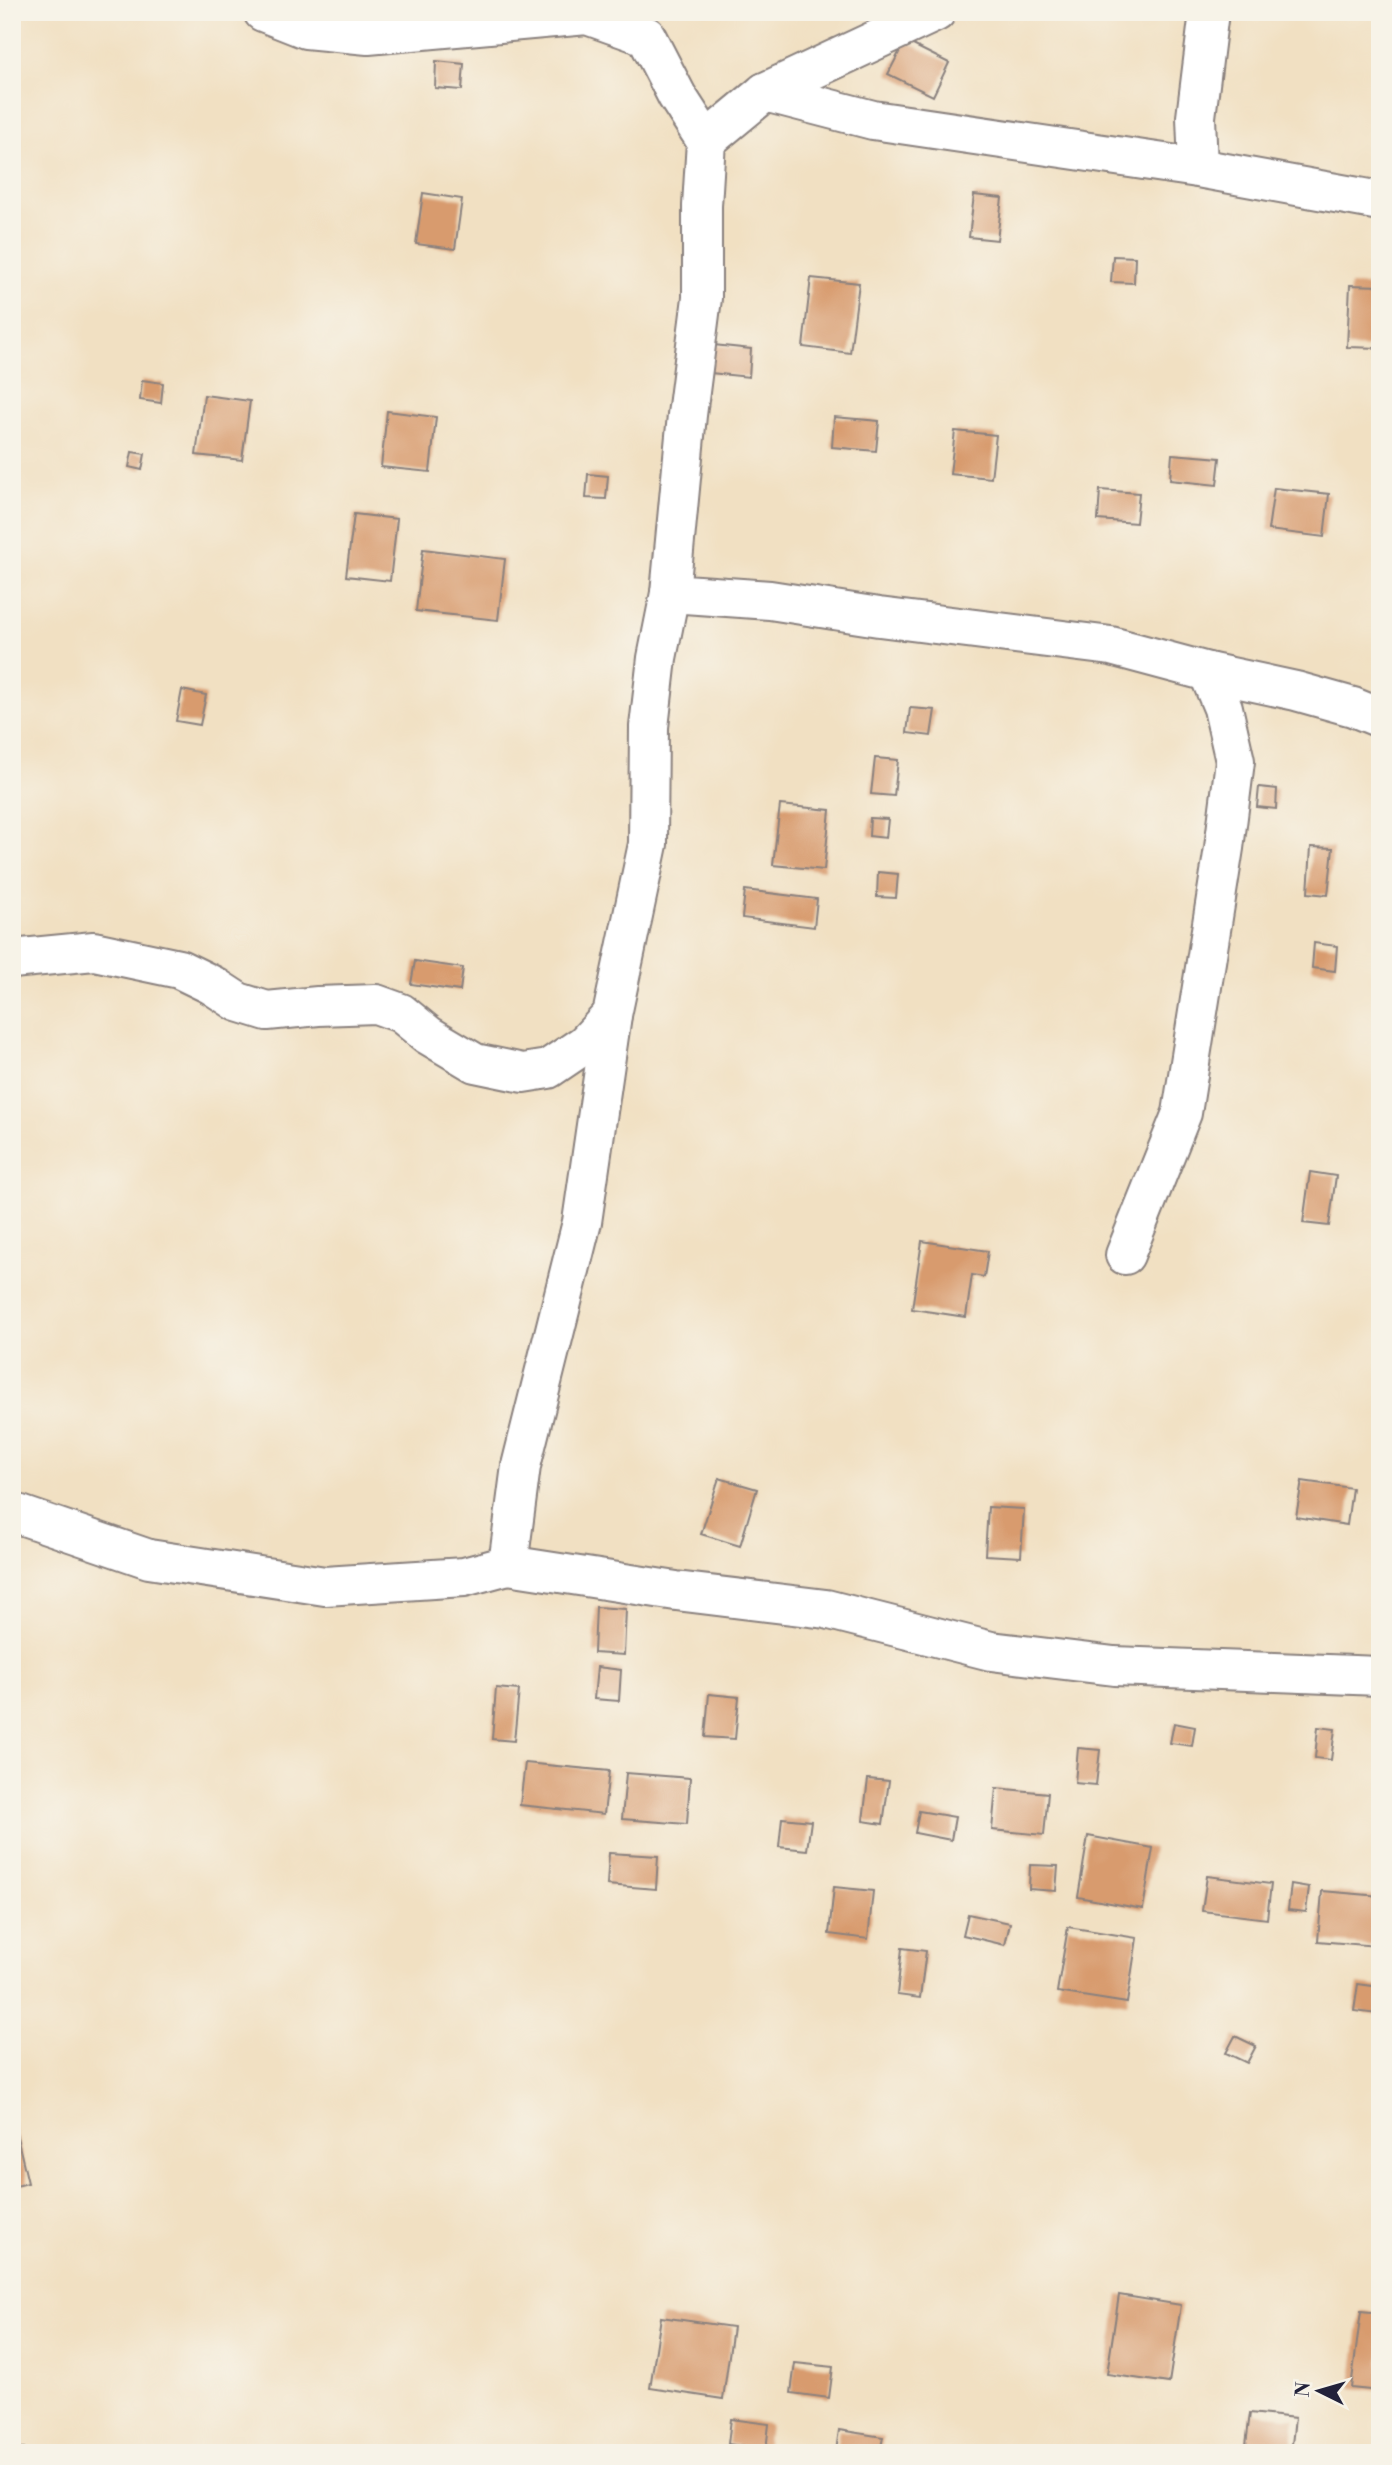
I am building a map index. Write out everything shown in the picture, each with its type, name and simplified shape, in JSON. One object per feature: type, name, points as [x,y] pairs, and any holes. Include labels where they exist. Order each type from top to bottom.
[{"type":"street","points":[[263,12],[306,29],[368,35],[587,15],[646,36],[677,96],[706,141],[702,206],[702,298],[687,415],[670,593],[657,658],[649,727],[648,844],[612,1015],[582,1222],[521,1466],[508,1565]]},
{"type":"street","points":[[706,141],[765,92],[936,12]]},
{"type":"street","points":[[1198,168],[1196,117],[1209,12]]},
{"type":"street","points":[[765,92],[873,120],[1198,168],[1380,201]]},
{"type":"street","points":[[670,593],[770,600],[878,617],[1111,646],[1208,672],[1296,691],[1380,718]]},
{"type":"street","points":[[1125,1255],[1182,1113],[1224,848],[1235,761],[1223,708],[1208,672]]},
{"type":"street","points":[[12,959],[94,951],[179,969],[212,985],[238,1002],[267,1011],[376,1004],[401,1013],[428,1035],[475,1063],[523,1073],[548,1069],[585,1044],[612,1015]]},
{"type":"street","points":[[12,1512],[149,1559],[325,1586],[464,1577],[508,1565],[676,1591],[826,1609],[1005,1653],[1114,1666],[1380,1676]]},
{"type":"path","points":[[12,2445],[30,2453]]},
{"type":"building","points":[[905,41],[949,63],[933,96],[888,74]]},
{"type":"building","points":[[436,61],[464,64],[462,90],[435,88]]},
{"type":"building","points":[[423,193],[462,199],[455,249],[416,244]]},
{"type":"building","points":[[974,195],[1002,198],[997,240],[969,237]]},
{"type":"building","points":[[1113,256],[1135,257],[1134,283],[1111,282]]},
{"type":"building","points":[[811,278],[859,283],[850,353],[803,347]]},
{"type":"building","points":[[1350,285],[1380,286],[1380,348],[1347,347]]},
{"type":"building","points":[[704,344],[751,349],[749,377],[701,372]]},
{"type":"building","points":[[142,380],[163,383],[161,403],[140,400]]},
{"type":"building","points":[[204,395],[250,401],[242,460],[196,455]]},
{"type":"building","points":[[387,411],[436,417],[430,472],[381,467]]},
{"type":"building","points":[[834,417],[879,421],[876,451],[832,447]]},
{"type":"building","points":[[955,431],[996,435],[991,478],[950,474]]},
{"type":"building","points":[[132,452],[145,454],[142,470],[129,467]]},
{"type":"building","points":[[1172,454],[1220,458],[1217,485],[1170,480]]},
{"type":"building","points":[[588,474],[608,476],[606,499],[586,498]]},
{"type":"building","points":[[1274,488],[1329,494],[1324,537],[1268,530]]},
{"type":"building","points":[[1100,490],[1139,493],[1136,523],[1098,520]]},
{"type":"building","points":[[354,514],[397,519],[390,581],[346,576]]},
{"type":"building","points":[[423,549],[505,559],[498,620],[416,611]]},
{"type":"building","points":[[182,690],[206,695],[200,725],[176,721]]},
{"type":"building","points":[[910,708],[935,710],[931,736],[907,733]]},
{"type":"building","points":[[875,758],[898,760],[894,796],[871,794]]},
{"type":"building","points":[[1259,787],[1277,789],[1276,809],[1257,807]]},
{"type":"building","points":[[780,805],[830,810],[824,870],[773,865]]},
{"type":"building","points":[[870,818],[888,819],[886,838],[869,836]]},
{"type":"building","points":[[1311,847],[1333,848],[1328,895],[1308,893]]},
{"type":"building","points":[[878,872],[898,874],[896,898],[877,897]]},
{"type":"building","points":[[745,890],[817,899],[814,927],[742,918]]},
{"type":"building","points":[[1314,943],[1337,946],[1335,971],[1312,968]]},
{"type":"building","points":[[415,961],[463,968],[460,991],[411,984]]},
{"type":"building","points":[[1310,1172],[1336,1176],[1329,1226],[1303,1223]]},
{"type":"building","points":[[922,1241],[988,1251],[984,1277],[972,1275],[966,1317],[912,1309]]},
{"type":"building","points":[[719,1478],[757,1489],[740,1546],[701,1534]]},
{"type":"building","points":[[1302,1481],[1352,1488],[1347,1525],[1296,1517]]},
{"type":"building","points":[[988,1507],[1024,1509],[1021,1557],[985,1555]]},
{"type":"building","points":[[596,1607],[626,1609],[624,1655],[594,1653]]},
{"type":"building","points":[[597,1667],[621,1670],[619,1701],[594,1699]]},
{"type":"building","points":[[496,1688],[519,1690],[514,1741],[492,1739]]},
{"type":"building","points":[[709,1694],[739,1697],[735,1739],[705,1737]]},
{"type":"building","points":[[1174,1723],[1195,1727],[1192,1746],[1170,1743]]},
{"type":"building","points":[[1318,1727],[1335,1729],[1331,1760],[1315,1758]]},
{"type":"building","points":[[1078,1748],[1100,1750],[1096,1785],[1075,1783]]},
{"type":"building","points":[[525,1763],[609,1771],[604,1814],[520,1805]]},
{"type":"building","points":[[626,1773],[690,1778],[687,1824],[622,1819]]},
{"type":"building","points":[[868,1779],[889,1781],[883,1824],[863,1821]]},
{"type":"building","points":[[996,1788],[1048,1793],[1044,1835],[992,1830]]},
{"type":"building","points":[[919,1811],[955,1817],[951,1840],[915,1833]]},
{"type":"building","points":[[782,1818],[811,1821],[807,1850],[779,1847]]},
{"type":"building","points":[[1088,1836],[1153,1848],[1143,1909],[1078,1897]]},
{"type":"building","points":[[609,1853],[658,1856],[656,1889],[607,1885]]},
{"type":"building","points":[[1030,1865],[1058,1866],[1056,1891],[1029,1889]]},
{"type":"building","points":[[1207,1876],[1271,1884],[1267,1919],[1202,1911]]},
{"type":"building","points":[[1291,1884],[1309,1887],[1306,1912],[1288,1910]]},
{"type":"building","points":[[834,1887],[873,1891],[868,1939],[829,1934]]},
{"type":"building","points":[[1322,1891],[1380,1896],[1377,1946],[1318,1941]]},
{"type":"building","points":[[968,1914],[1010,1923],[1005,1945],[963,1935]]},
{"type":"building","points":[[1068,1927],[1137,1938],[1127,2003],[1057,1992]]},
{"type":"building","points":[[902,1948],[926,1951],[920,1998],[897,1995]]},
{"type":"building","points":[[1358,1984],[1380,1987],[1377,2014],[1354,2011]]},
{"type":"building","points":[[1235,2036],[1256,2046],[1247,2063],[1226,2053]]},
{"type":"building","points":[[12,2121],[28,2183],[12,2187]]},
{"type":"building","points":[[1119,2295],[1181,2305],[1169,2383],[1107,2374]]},
{"type":"building","points":[[1361,2311],[1380,2313],[1380,2391],[1351,2388]]},
{"type":"building","points":[[661,2317],[733,2327],[723,2399],[650,2388]]},
{"type":"building","points":[[795,2363],[833,2367],[829,2398],[791,2393]]},
{"type":"building","points":[[1250,2413],[1295,2418],[1291,2453],[1245,2453]]},
{"type":"building","points":[[731,2419],[769,2424],[766,2450],[728,2444]]},
{"type":"building","points":[[839,2430],[883,2437],[880,2453],[836,2450]]}]
